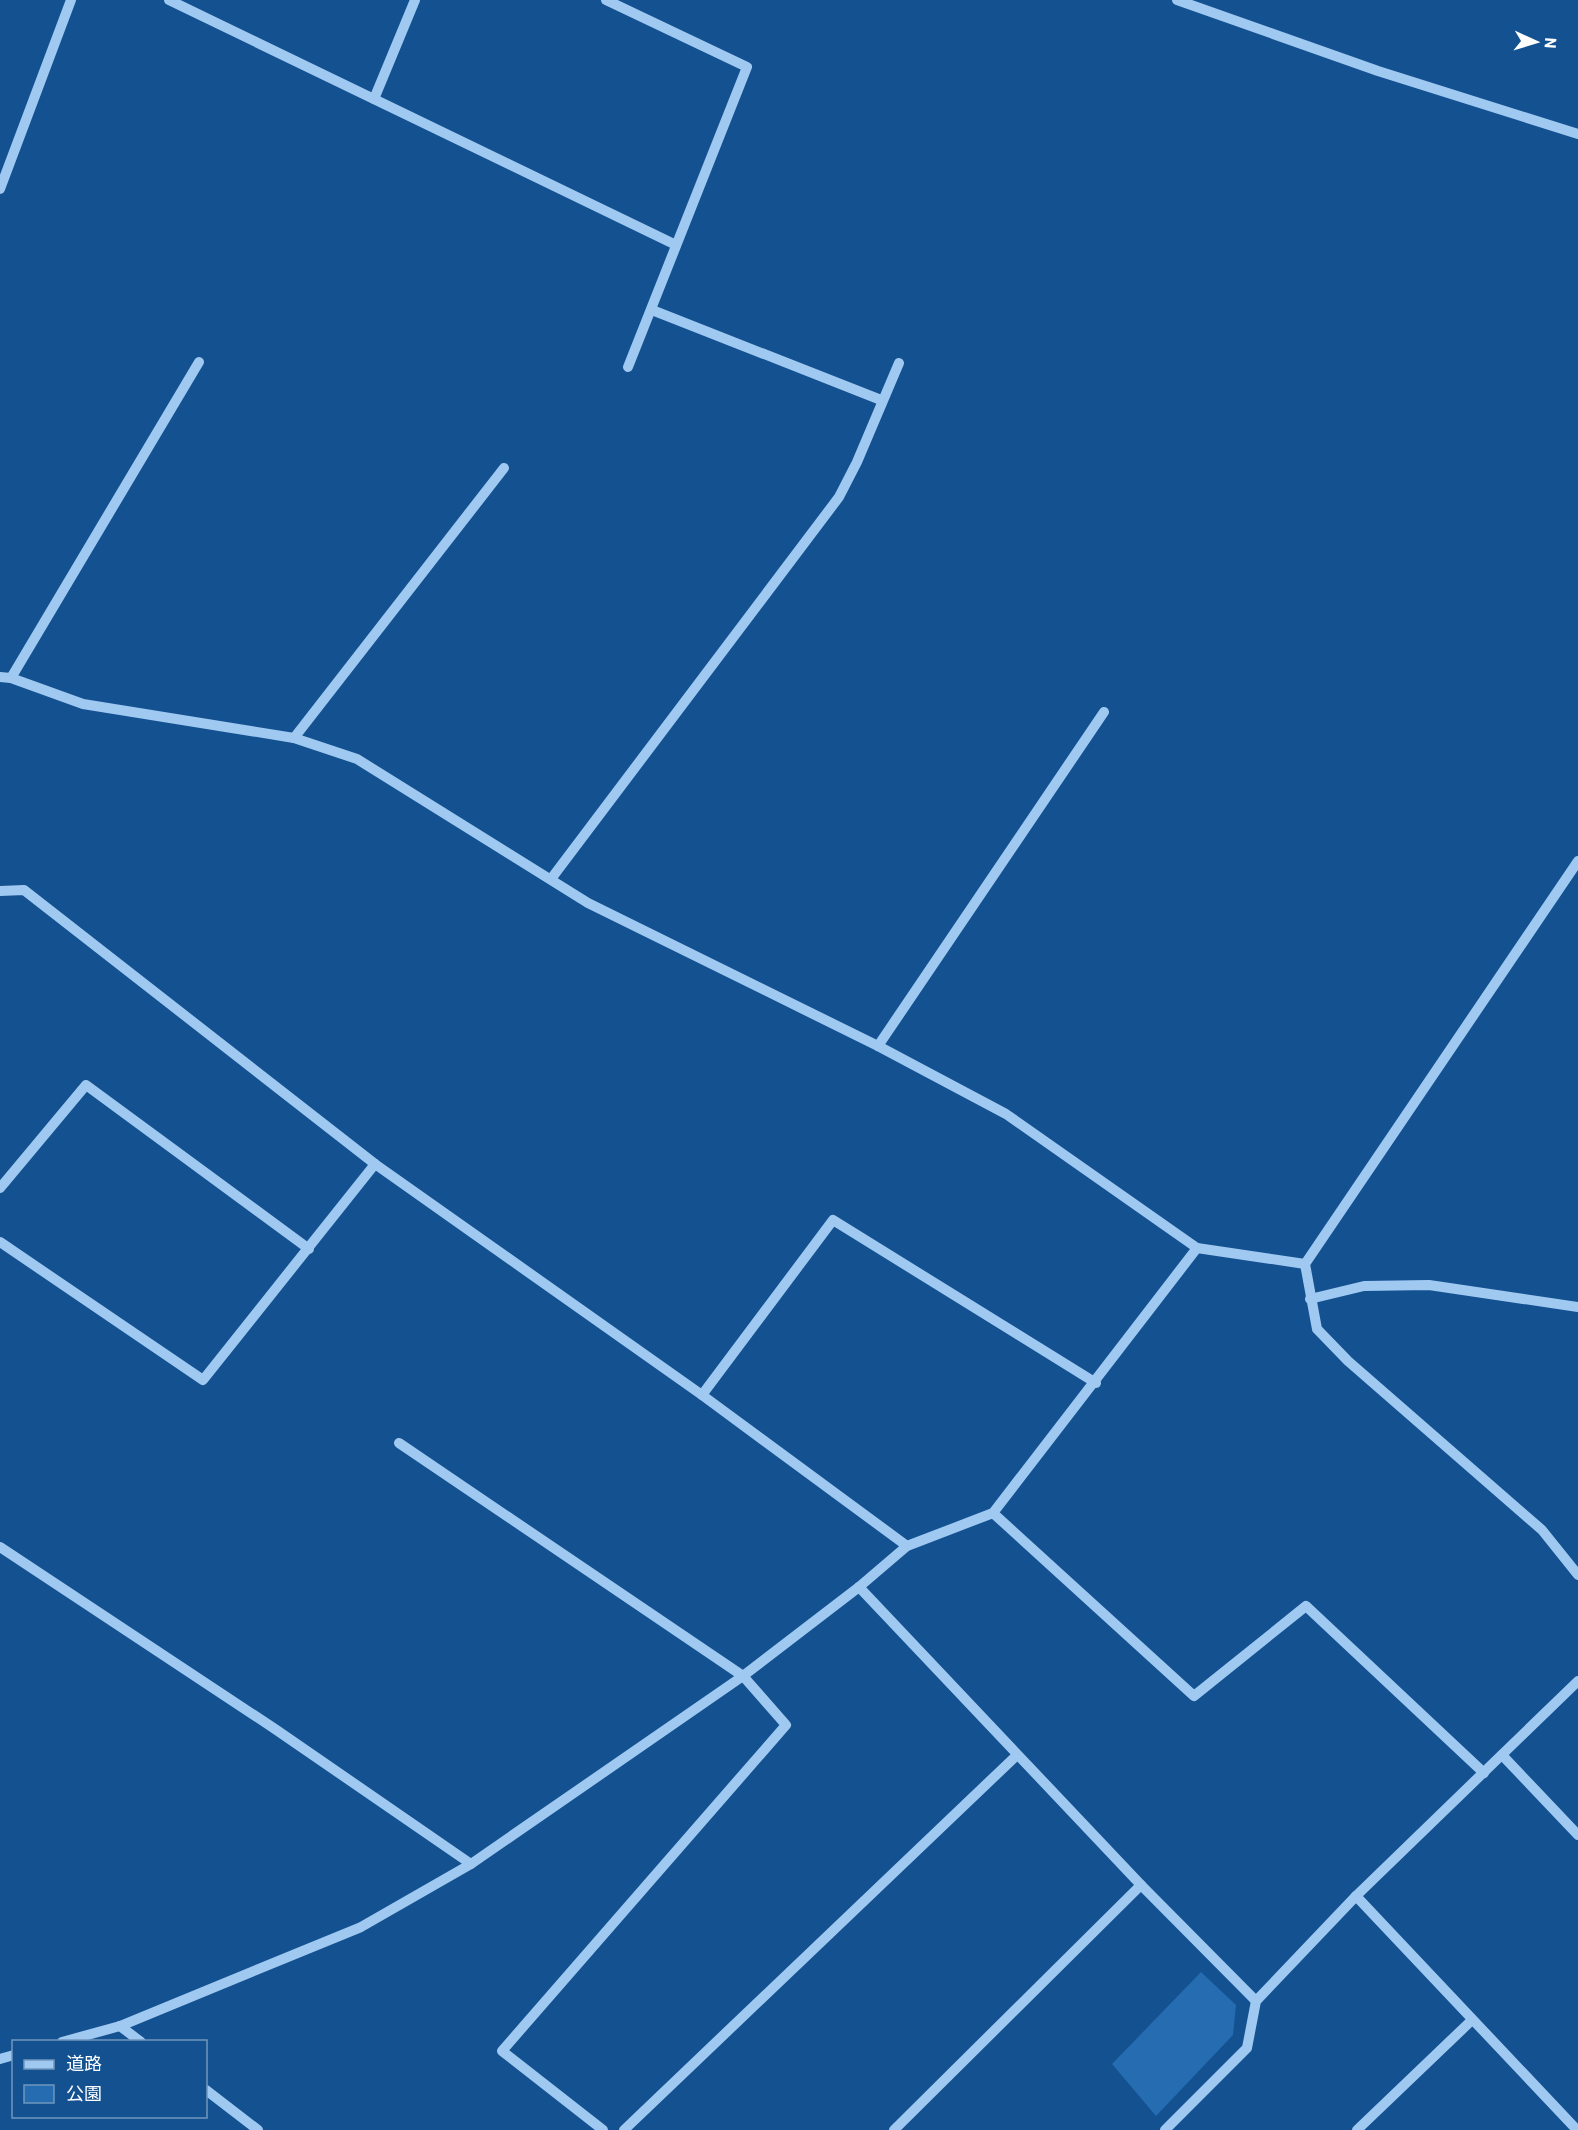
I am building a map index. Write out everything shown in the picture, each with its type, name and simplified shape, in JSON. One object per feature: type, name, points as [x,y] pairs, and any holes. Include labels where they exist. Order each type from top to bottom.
[{"type":"street","points":[[0,189],[71,0]]},
{"type":"street","points":[[169,0],[676,245]]},
{"type":"street","points":[[374,99],[415,0]]},
{"type":"street","points":[[606,0],[747,67],[628,367]]},
{"type":"street","points":[[1177,0],[1299,44],[1578,134]]},
{"type":"street","points":[[652,310],[881,400]]},
{"type":"street","points":[[199,362],[5,678],[83,704],[294,738],[357,759],[588,903],[878,1046],[1006,1114],[1197,1248],[1305,1264]]},
{"type":"street","points":[[551,879],[839,497],[857,462],[881,400],[899,363]]},
{"type":"street","points":[[294,738],[504,468]]},
{"type":"street","points":[[878,1046],[1104,712]]},
{"type":"street","points":[[1578,861],[1305,1264],[1317,1329],[1348,1361],[1542,1530],[1578,1575]]},
{"type":"street","points":[[0,891],[24,890],[375,1164],[702,1395],[907,1546]]},
{"type":"street","points":[[0,1188],[86,1085],[309,1249]]},
{"type":"street","points":[[0,1242],[203,1380],[375,1164]]},
{"type":"street","points":[[702,1395],[833,1220],[1096,1383]]},
{"type":"street","points":[[69,2040],[120,2026],[361,1927],[471,1864],[743,1676],[859,1587],[907,1546],[993,1513],[1096,1383],[1197,1248]]},
{"type":"street","points":[[1310,1299],[1364,1286],[1429,1285],[1578,1307]]},
{"type":"street","points":[[399,1443],[743,1676],[786,1725],[502,2051],[603,2130]]},
{"type":"street","points":[[993,1513],[1194,1696],[1306,1605],[1484,1773]]},
{"type":"street","points":[[0,1547],[275,1728],[471,1864]]},
{"type":"street","points":[[859,1587],[1141,1885],[1256,2001]]},
{"type":"street","points":[[1165,2130],[1246,2049],[1256,2001],[1356,1896],[1578,1681]]},
{"type":"street","points":[[624,2130],[1017,1755]]},
{"type":"street","points":[[1502,1755],[1578,1835]]},
{"type":"street","points":[[894,2130],[1141,1885]]},
{"type":"street","points":[[1356,1896],[1577,2130]]},
{"type":"street","points":[[1357,2130],[1472,2020]]},
{"type":"street","points":[[120,2026],[138,2040]]},
{"type":"street","points":[[207,2091],[258,2130]]},
{"type":"green space","points":[[1201,1972],[1236,2005],[1233,2035],[1156,2116],[1112,2064]]}]
